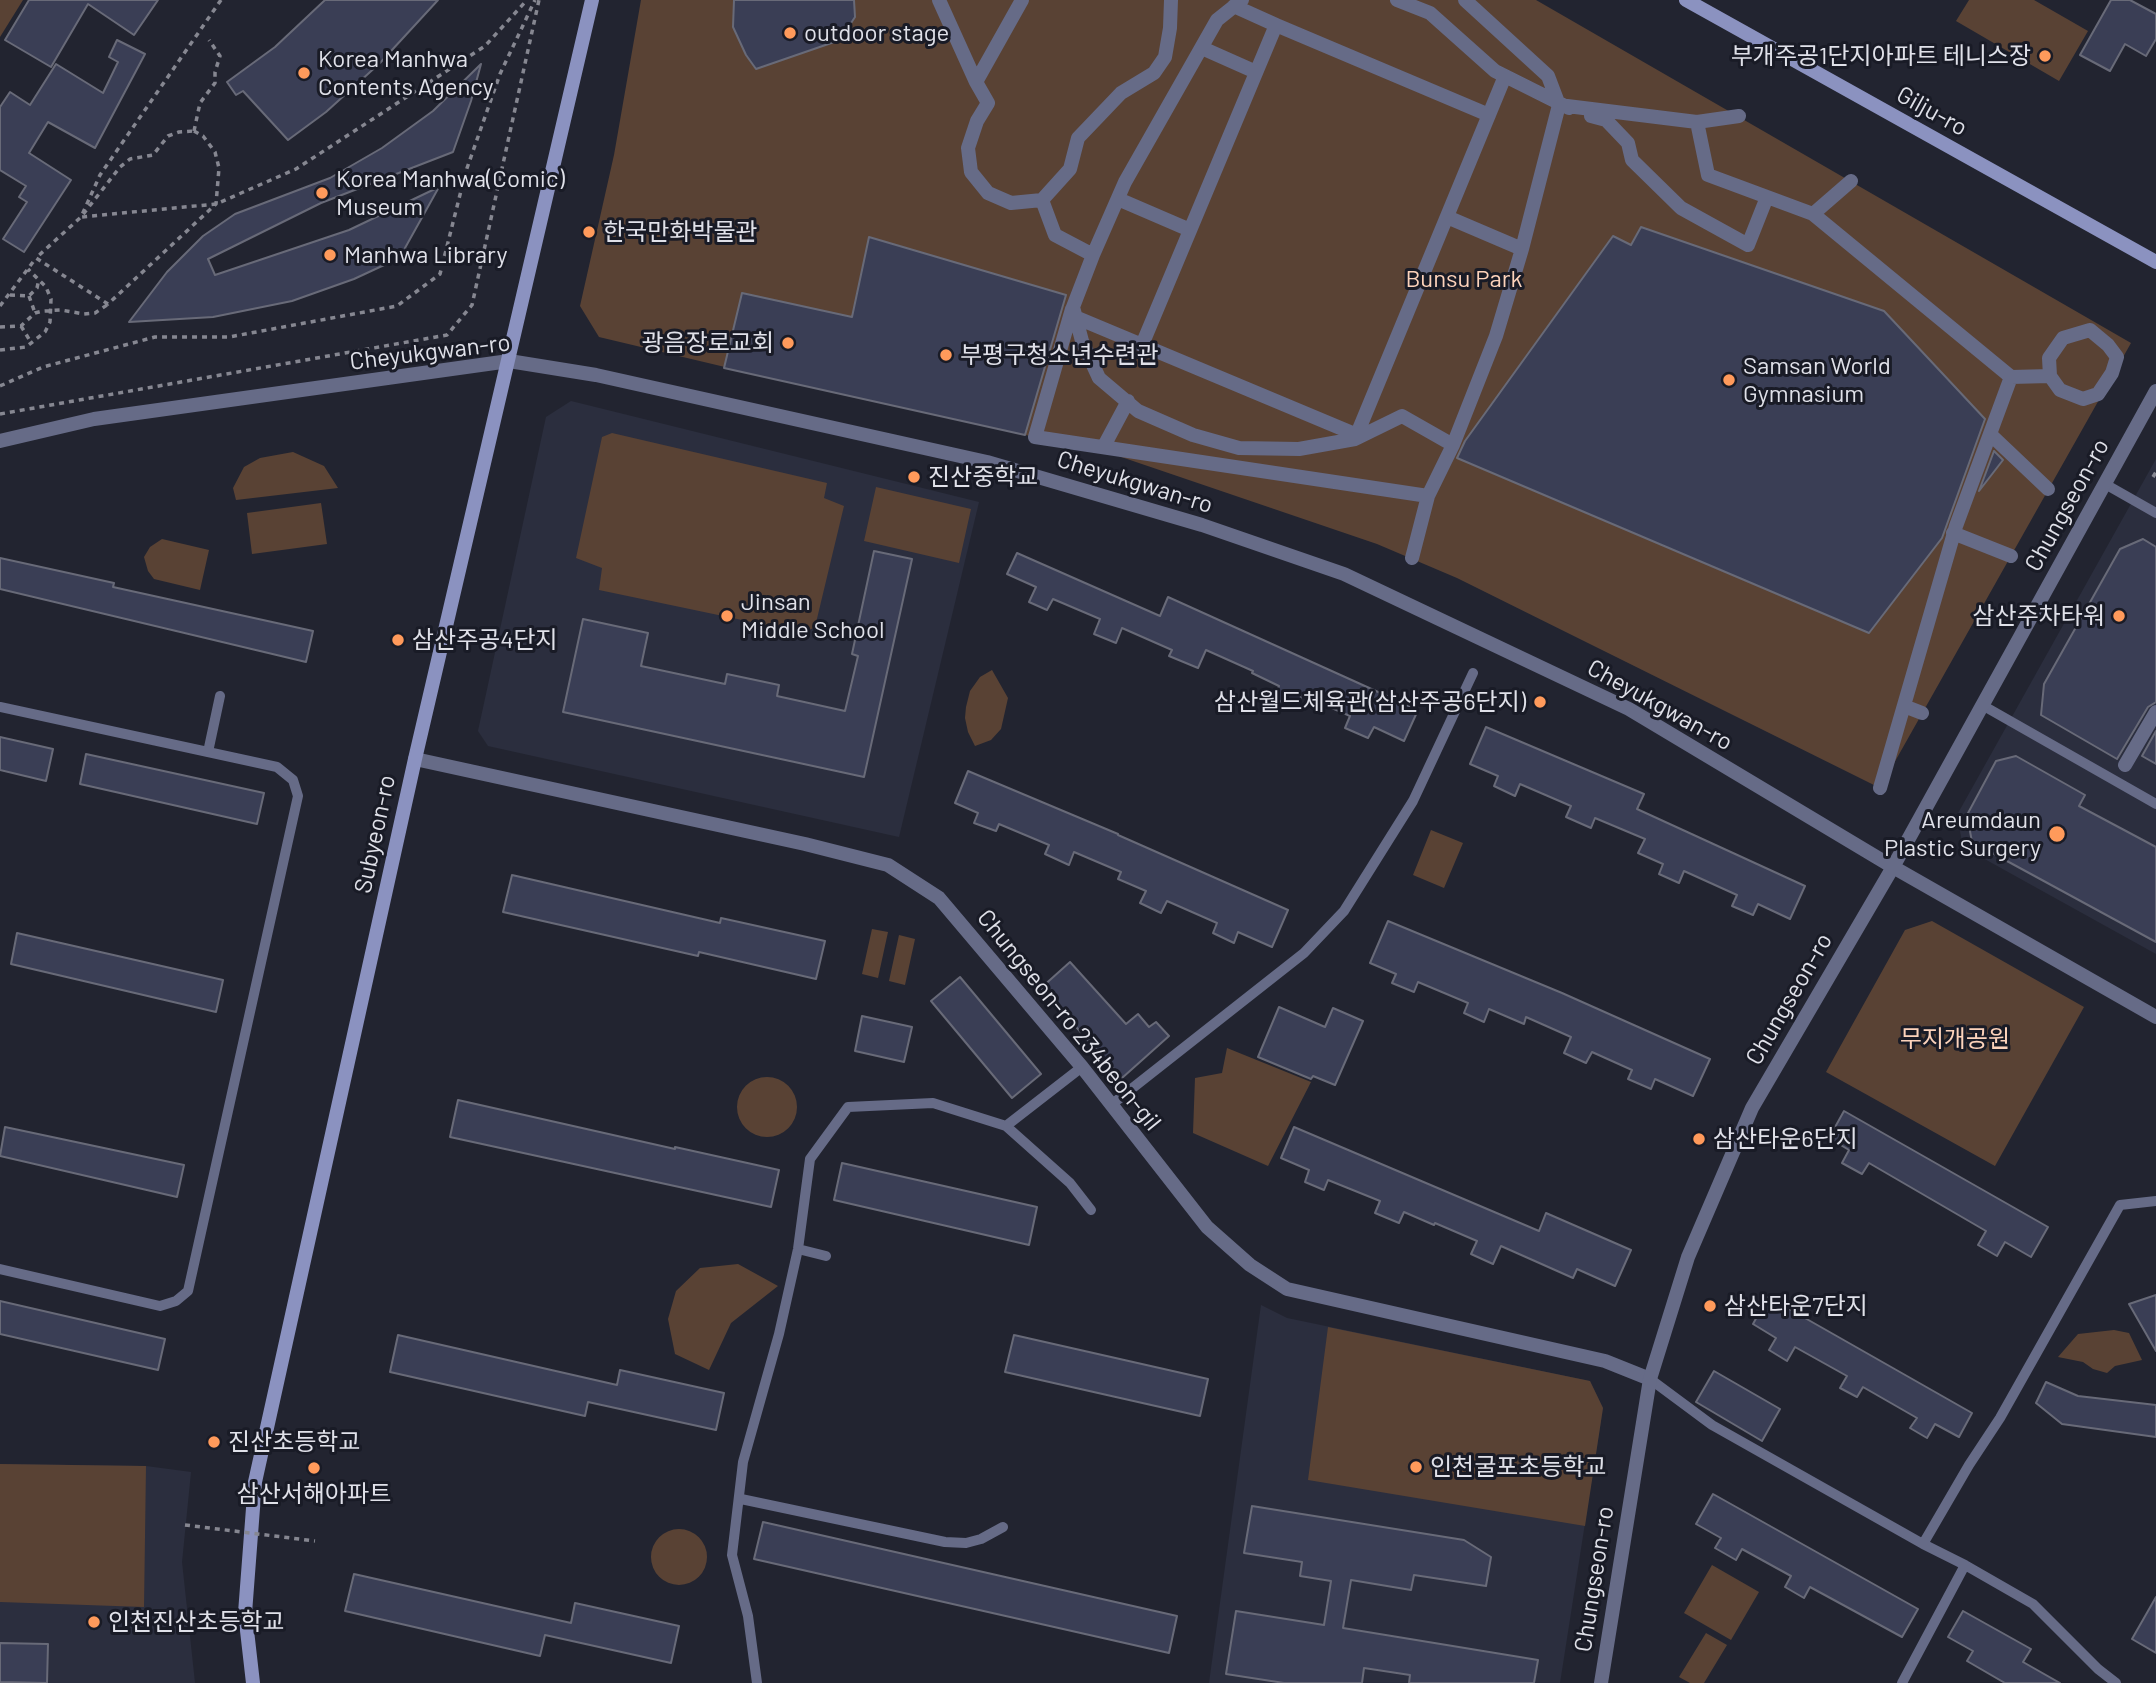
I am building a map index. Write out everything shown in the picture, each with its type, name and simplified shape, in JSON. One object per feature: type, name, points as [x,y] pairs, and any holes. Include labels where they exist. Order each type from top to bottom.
[{"type":"main road","name":"Subyeon-ro","points":[[253,1683],[245,1613],[255,1482],[415,760],[592,0]]},
{"type":"main road","name":"Gilju-ro","points":[[1686,0],[2156,262]]},
{"type":"street","points":[[939,0],[988,103],[977,121],[968,148],[971,172],[988,193],[1011,202],[1042,200],[1070,169],[1078,138],[1121,93],[1154,73],[1165,57],[1171,0]]},
{"type":"street","points":[[947,18],[953,0]]},
{"type":"street","points":[[1397,0],[1430,13],[1495,71],[1559,106],[1606,120],[1628,143],[1632,160],[1681,208],[1748,245],[1768,197]]},
{"type":"street","points":[[1412,558],[1428,496],[1453,445],[1496,336],[1559,106],[1548,76],[1465,0]]},
{"type":"street","points":[[1428,496],[1035,437],[1093,255],[1118,199],[1217,20],[1238,3],[1276,25],[1489,115]]},
{"type":"street","points":[[976,82],[1016,4]]},
{"type":"street","points":[[1142,345],[1276,25]]},
{"type":"street","points":[[1202,48],[1256,72]]},
{"type":"street","points":[[1356,437],[1505,76]]},
{"type":"street","points":[[1559,106],[1697,122],[1738,116]]},
{"type":"street","points":[[1697,122],[1708,175],[1813,214],[2011,377],[2050,376]]},
{"type":"street","points":[[1813,214],[1851,181]]},
{"type":"street","points":[[1118,199],[1190,230]]},
{"type":"street","points":[[1042,200],[1055,235],[1093,255]]},
{"type":"street","points":[[1447,217],[1522,249]]},
{"type":"street","points":[[1074,312],[1082,341],[1099,378],[1138,411],[1193,435],[1239,448],[1299,449],[1356,437],[1402,416],[1453,445]]},
{"type":"street","points":[[1074,312],[1142,345],[1356,437]]},
{"type":"street","points":[[2090,330],[2108,345],[2117,357],[2112,373],[2098,394],[2083,399],[2060,390],[2050,376],[2049,358],[2063,338],[2090,330]]},
{"type":"street","name":"Cheyukgwan-ro","points":[[0,441],[94,419],[509,361],[596,375],[987,462],[1202,525],[1343,574],[1629,709],[1893,867],[2156,1017]]},
{"type":"street","points":[[1880,788],[1953,533],[2011,377]]},
{"type":"street","name":"Chungseon-ro","points":[[1601,1683],[1650,1379],[1688,1257],[1752,1108],[1893,867],[2156,391]]},
{"type":"street","points":[[1104,446],[1128,401]]},
{"type":"street","points":[[1990,434],[2048,489]]},
{"type":"street","points":[[1953,533],[2011,556]]},
{"type":"street","points":[[1904,706],[1922,713]]},
{"type":"street","points":[[2126,765],[2156,712]]},
{"type":"street","name":"Chungseon-ro 234beon-gil","points":[[415,760],[792,841],[888,865],[939,898],[1082,1068],[1207,1227],[1250,1265],[1287,1289],[1605,1361],[1650,1379]]},
{"type":"lane","points":[[2105,484],[2156,513]]},
{"type":"lane","points":[[1111,1105],[1304,953],[1344,911],[1413,801],[1473,673]]},
{"type":"lane","points":[[208,752],[220,696]]},
{"type":"lane","points":[[1982,705],[2156,804]]},
{"type":"lane","points":[[0,707],[277,767],[293,780],[298,796],[188,1290],[176,1301],[160,1306],[0,1269]]},
{"type":"lane","points":[[1006,1126],[1082,1068]]},
{"type":"lane","points":[[757,1683],[748,1616],[733,1555],[743,1462],[779,1334],[798,1250],[810,1159],[848,1107],[933,1102],[1006,1126],[1070,1183],[1091,1210]]},
{"type":"lane","points":[[1923,1544],[2006,1407],[2120,1205],[2156,1201]]},
{"type":"lane","points":[[798,1250],[826,1256]]},
{"type":"lane","points":[[1650,1379],[1712,1425],[2033,1604],[2098,1669],[2116,1683]]},
{"type":"lane","points":[[740,1499],[946,1542],[966,1543],[981,1539],[1003,1527]]},
{"type":"lane","points":[[1902,1683],[1965,1564]]},
{"type":"path","points":[[81,217],[100,175],[221,0]]},
{"type":"path","points":[[81,217],[216,204],[296,169],[485,46],[527,0]]},
{"type":"path","points":[[0,386],[43,367],[155,337],[229,337],[397,306],[440,274],[466,171],[500,74],[537,0]]},
{"type":"path","points":[[0,414],[447,335],[472,305],[537,0]]},
{"type":"path","points":[[194,131],[200,103],[215,83],[220,56],[209,40]]},
{"type":"path","points":[[0,306],[36,258],[81,217],[120,167],[130,159],[153,155],[169,136],[178,132],[194,131],[203,136],[215,152],[219,168],[216,204],[95,313],[52,309],[35,313],[21,326],[0,327]]},
{"type":"path","points":[[36,258],[108,304]]},
{"type":"path","points":[[0,351],[11,351],[32,344],[45,332],[52,309],[51,299],[39,279],[28,269]]},
{"type":"path","points":[[10,295],[29,296],[37,288],[39,279]]},
{"type":"path","points":[[29,296],[35,313]]},
{"type":"path","points":[[21,326],[32,344]]},
{"type":"path","points":[[185,1525],[315,1541]]},
{"type":"shaded area","name":"Jinsan Middle School","points":[[571,401],[979,502],[899,837],[488,746],[478,731],[546,417]]},
{"type":"shaded area","points":[[2156,459],[2156,954],[1963,847],[1957,815]]},
{"type":"shaded area","name":"인천굴포초등학교","points":[[1261,1305],[1287,1318],[1590,1381],[1603,1408],[1560,1683],[1209,1683]]},
{"type":"shaded area","name":"인천진산초등학교","points":[[0,1464],[146,1466],[191,1472],[182,1562],[195,1683],[0,1683]]},
{"type":"green space","points":[[0,0],[23,0],[0,37]]},
{"type":"green space","name":"Bunsu Park","points":[[641,0],[1536,0],[2131,343],[1880,788],[1457,578],[1377,544],[1086,445],[1025,435],[834,393],[599,337],[580,306],[614,155]]},
{"type":"green space","name":"부개주공1단지아파트 테니스장","points":[[1969,0],[2034,0],[2088,31],[2059,81],[1956,21]]},
{"type":"green space","points":[[612,433],[827,483],[824,498],[844,506],[815,627],[804,633],[599,590],[602,568],[576,558],[602,437]]},
{"type":"green space","points":[[293,452],[324,466],[338,488],[236,500],[233,488],[244,467],[260,458]]},
{"type":"green space","points":[[876,487],[971,509],[959,563],[864,541]]},
{"type":"green space","points":[[321,503],[327,544],[252,554],[247,513]]},
{"type":"green space","points":[[162,539],[209,550],[200,590],[154,579],[148,571],[144,557],[150,547]]},
{"type":"green space","points":[[992,670],[1008,698],[1001,729],[991,740],[975,746],[968,732],[966,707],[970,691],[980,677]]},
{"type":"green space","points":[[1431,830],[1463,843],[1444,888],[1413,875]]},
{"type":"green space","name":"무지개공원","points":[[1932,921],[2084,1007],[1995,1166],[1826,1072],[1905,930]]},
{"type":"green space","points":[[872,929],[888,932],[878,978],[862,974]]},
{"type":"green space","points":[[899,935],[915,939],[905,985],[889,981]]},
{"type":"green space","points":[[1227,1048],[1311,1082],[1268,1166],[1193,1133],[1195,1078],[1222,1073]]},
{"type":"green space","points":[[767,1077],[779,1079],[792,1090],[797,1107],[795,1119],[784,1132],[767,1137],[755,1135],[742,1124],[737,1107],[739,1095],[750,1082]]},
{"type":"green space","points":[[738,1264],[778,1286],[731,1323],[709,1370],[675,1354],[668,1319],[676,1291],[700,1268]]},
{"type":"green space","points":[[1328,1327],[1590,1381],[1603,1408],[1585,1526],[1308,1480]]},
{"type":"green space","points":[[2114,1330],[2129,1333],[2142,1360],[2115,1366],[2107,1373],[2093,1369],[2083,1362],[2058,1357],[2078,1334]]},
{"type":"green space","points":[[0,1464],[146,1466],[144,1607],[0,1602]]},
{"type":"green space","points":[[673,1529],[685,1529],[695,1533],[703,1541],[707,1557],[703,1573],[695,1581],[685,1585],[673,1585],[663,1581],[655,1573],[651,1563],[651,1551],[655,1541],[663,1533]]},
{"type":"green space","points":[[1712,1565],[1759,1592],[1731,1640],[1684,1613]]},
{"type":"green space","points":[[1706,1633],[1727,1645],[1704,1683],[1690,1683],[1679,1677]]},
{"type":"building","points":[[29,0],[158,0],[134,35],[88,4],[51,67],[5,40]]},
{"type":"building","name":"Korea Manhwa Contents Agency","points":[[325,0],[438,0],[380,63],[326,112],[288,140],[243,91],[236,95],[227,82],[275,47]]},
{"type":"building","name":"outdoor stage","points":[[734,0],[854,0],[855,17],[840,40],[756,69],[733,27]]},
{"type":"building","points":[[2111,0],[2130,0],[2156,14],[2156,39],[2146,56],[2125,44],[2110,71],[2080,55]]},
{"type":"building","points":[[117,40],[145,54],[95,148],[48,122],[29,153],[71,180],[24,252],[3,239],[27,202],[19,197],[26,186],[0,170],[0,107],[10,92],[30,105],[56,64],[103,93],[118,62],[109,57]]},
{"type":"building","name":"Korea Manhwa(Comic) Museum","points":[[481,64],[453,152],[321,203],[208,259],[215,275],[349,230],[439,187],[405,248],[410,253],[354,279],[292,301],[213,317],[129,322],[167,272],[203,236],[235,214],[330,178],[382,148],[433,111]]},
{"type":"building","name":"Samsan World Gymnasium","points":[[1641,227],[1884,311],[1985,419],[1942,538],[1869,633],[1457,458],[1465,441],[1613,236],[1631,245]]},
{"type":"building","name":"부평구청소년수련관","points":[[869,237],[1066,295],[1025,435],[724,368],[742,293],[852,317]]},
{"type":"building","points":[[1994,451],[2003,460],[1979,491]]},
{"type":"building","name":"삼산주차타워","points":[[2143,539],[2156,547],[2156,702],[2148,707],[2117,759],[2041,715],[2044,684],[2120,549]]},
{"type":"building","points":[[874,551],[912,559],[864,777],[563,712],[583,619],[648,633],[641,666],[725,684],[727,674],[779,685],[777,696],[845,711],[858,656],[852,654]]},
{"type":"building","points":[[1017,553],[1160,616],[1168,597],[1418,710],[1404,741],[1374,727],[1368,738],[1345,728],[1350,716],[1302,695],[1296,709],[1274,698],[1279,686],[1206,650],[1198,668],[1169,656],[1172,650],[1122,628],[1116,643],[1094,634],[1100,619],[1053,599],[1047,610],[1029,602],[1036,587],[1007,574]]},
{"type":"building","points":[[0,558],[114,583],[113,587],[313,631],[306,662],[0,589]]},
{"type":"building","points":[[1486,727],[1644,794],[1637,809],[1805,886],[1790,919],[1758,904],[1753,915],[1732,906],[1737,895],[1684,871],[1679,883],[1659,874],[1663,864],[1638,853],[1645,839],[1595,818],[1591,828],[1566,817],[1571,806],[1520,784],[1515,796],[1494,786],[1498,776],[1470,764]]},
{"type":"building","points":[[2156,731],[2156,764],[2142,756]]},
{"type":"building","points":[[0,737],[53,749],[46,781],[0,770]]},
{"type":"building","points":[[86,754],[264,793],[257,824],[80,784]]},
{"type":"building","points":[[2016,756],[2085,795],[2079,806],[2156,847],[2156,942],[1972,842],[1967,815],[1996,761]]},
{"type":"building","points":[[968,771],[1288,910],[1272,947],[1238,932],[1234,943],[1213,933],[1217,923],[1167,901],[1161,913],[1140,903],[1146,891],[1118,879],[1121,872],[1074,852],[1069,865],[1045,854],[1049,845],[999,824],[996,831],[974,823],[978,813],[955,803]]},
{"type":"building","points":[[512,875],[720,923],[721,918],[825,941],[816,979],[699,952],[698,956],[503,912]]},
{"type":"building","points":[[1388,921],[1562,993],[1710,1059],[1693,1096],[1655,1079],[1651,1089],[1628,1079],[1632,1070],[1592,1052],[1586,1063],[1564,1053],[1571,1037],[1526,1017],[1524,1024],[1489,1009],[1484,1022],[1464,1013],[1468,1003],[1418,982],[1414,992],[1392,983],[1396,974],[1370,963]]},
{"type":"building","points":[[17,933],[223,980],[216,1012],[11,964]]},
{"type":"building","points":[[1070,962],[1126,1024],[1138,1014],[1149,1027],[1156,1022],[1169,1036],[1122,1078],[1041,988]]},
{"type":"building","points":[[960,977],[1041,1074],[1012,1098],[931,1001]]},
{"type":"building","points":[[1279,1007],[1325,1027],[1333,1008],[1363,1021],[1335,1085],[1313,1076],[1311,1079],[1258,1057]]},
{"type":"building","points":[[862,1016],[912,1027],[904,1062],[855,1051]]},
{"type":"building","points":[[458,1100],[779,1170],[771,1207],[450,1137]]},
{"type":"building","points":[[1844,1111],[2048,1227],[2031,1257],[2005,1242],[1997,1256],[1978,1245],[1986,1231],[1869,1163],[1862,1174],[1842,1163],[1849,1150],[1829,1138]]},
{"type":"building","points":[[5,1127],[184,1165],[177,1197],[0,1156]]},
{"type":"building","points":[[1294,1127],[1539,1231],[1546,1213],[1631,1250],[1615,1286],[1577,1269],[1573,1278],[1501,1246],[1493,1264],[1471,1254],[1477,1241],[1404,1212],[1399,1223],[1375,1213],[1380,1201],[1328,1180],[1324,1190],[1305,1182],[1309,1170],[1281,1158]]},
{"type":"building","points":[[842,1163],[1037,1207],[1029,1245],[834,1200]]},
{"type":"building","points":[[2156,1295],[2156,1351],[2129,1304]]},
{"type":"building","points":[[1768,1297],[1972,1413],[1959,1437],[1935,1424],[1927,1438],[1910,1428],[1917,1418],[1863,1387],[1857,1397],[1840,1388],[1847,1376],[1795,1347],[1787,1361],[1769,1350],[1776,1338],[1753,1324]]},
{"type":"building","points":[[0,1301],[165,1339],[158,1370],[0,1334]]},
{"type":"building","points":[[398,1335],[617,1385],[620,1370],[724,1393],[716,1430],[588,1402],[585,1416],[390,1372]]},
{"type":"building","points":[[1014,1335],[1208,1379],[1200,1416],[1005,1372]]},
{"type":"building","points":[[1714,1371],[1780,1409],[1762,1441],[1696,1402]]},
{"type":"building","points":[[2046,1382],[2078,1396],[2156,1405],[2156,1437],[2062,1424],[2036,1403]]},
{"type":"building","points":[[1713,1494],[1918,1609],[1902,1637],[1810,1587],[1804,1598],[1785,1587],[1791,1576],[1742,1549],[1736,1560],[1715,1548],[1721,1538],[1696,1524]]},
{"type":"building","points":[[1252,1506],[1464,1540],[1491,1557],[1486,1586],[1414,1575],[1411,1590],[1351,1580],[1343,1628],[1538,1660],[1534,1683],[1409,1683],[1410,1675],[1364,1668],[1362,1683],[1284,1683],[1226,1674],[1236,1611],[1324,1625],[1331,1581],[1300,1576],[1302,1562],[1244,1553]]},
{"type":"building","points":[[763,1522],[1177,1616],[1169,1653],[754,1559]]},
{"type":"building","points":[[354,1574],[571,1623],[575,1603],[679,1626],[671,1663],[545,1635],[540,1656],[345,1611]]},
{"type":"building","points":[[2156,1597],[2156,1653],[2132,1639]]},
{"type":"building","points":[[1963,1611],[2031,1649],[2023,1662],[2060,1683],[2005,1683],[1967,1661],[1973,1651],[1948,1637]]},
{"type":"building","points":[[0,1643],[48,1644],[47,1683],[0,1682]]},
{"type":"place","name":"outdoor stage","points":[[790,33]]},
{"type":"place","name":"부개주공1단지아파트 테니스장","points":[[2045,56]]},
{"type":"place","name":"Korea Manhwa Contents Agency","points":[[304,73]]},
{"type":"place","name":"Korea Manhwa(Comic) Museum","points":[[322,193]]},
{"type":"place","name":"한국만화박물관","points":[[589,232]]},
{"type":"place","name":"Manhwa Library","points":[[330,255]]},
{"type":"place","name":"광음장로교회","points":[[788,343]]},
{"type":"place","name":"부평구청소년수련관","points":[[946,355]]},
{"type":"place","name":"Samsan World Gymnasium","points":[[1729,380]]},
{"type":"place","name":"진산중학교","points":[[914,477]]},
{"type":"place","name":"Jinsan Middle School","points":[[727,616]]},
{"type":"place","name":"삼산주차타워","points":[[2119,616]]},
{"type":"place","name":"삼산주공4단지","points":[[398,640]]},
{"type":"place","name":"삼산월드체육관(삼산주공6단지)","points":[[1540,702]]},
{"type":"place","name":"Areumdaun Plastic Surgery","points":[[2057,834]]},
{"type":"place","name":"삼산타운6단지","points":[[1699,1139]]},
{"type":"place","name":"삼산타운7단지","points":[[1710,1306]]},
{"type":"place","name":"진산초등학교","points":[[214,1442]]},
{"type":"place","name":"인천굴포초등학교","points":[[1416,1467]]},
{"type":"place","name":"삼산서해아파트","points":[[314,1468]]},
{"type":"place","name":"인천진산초등학교","points":[[94,1622]]}]
